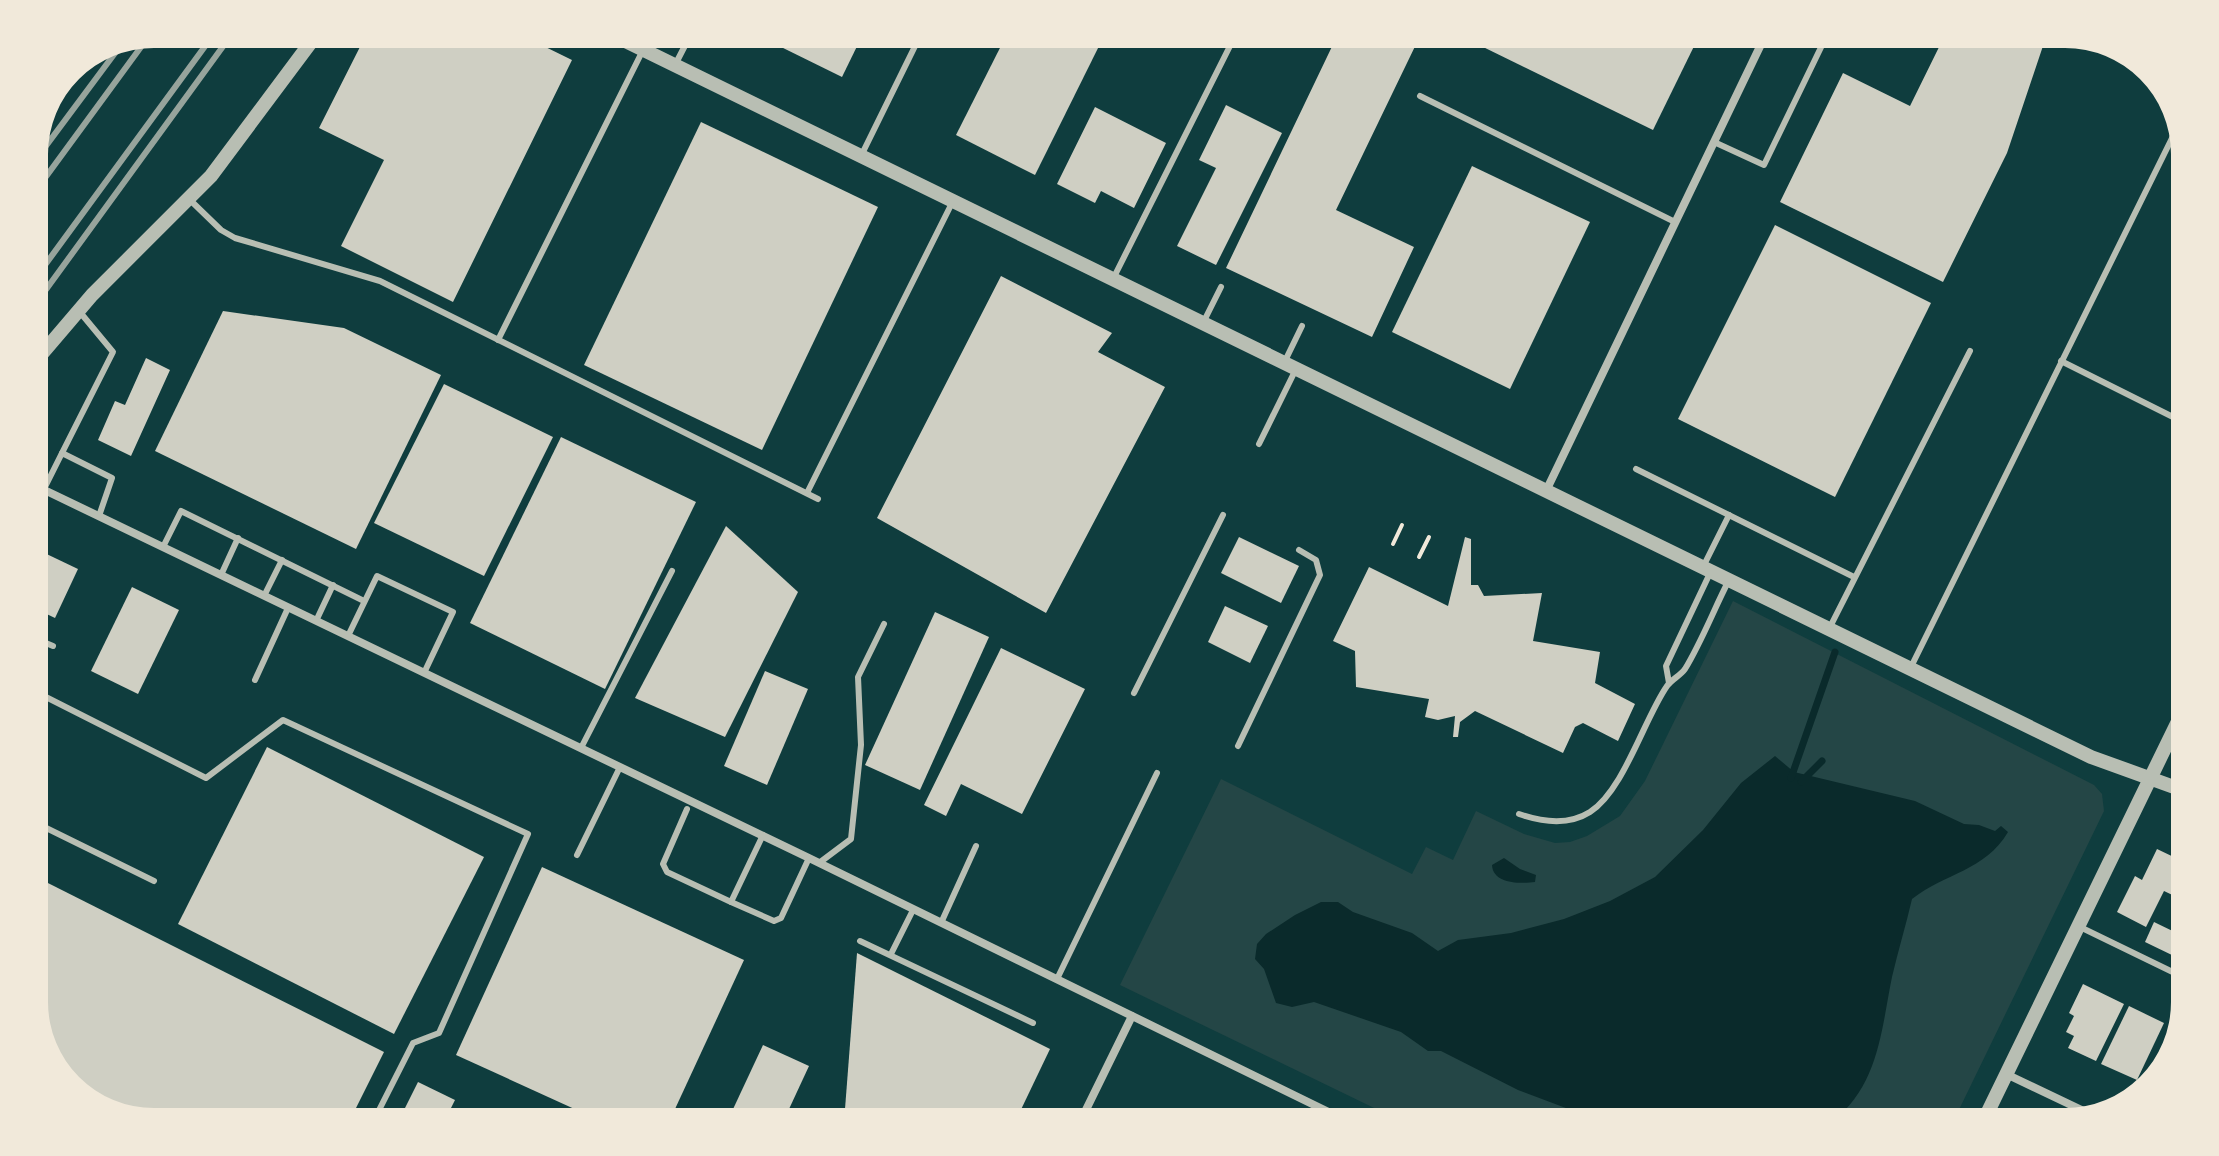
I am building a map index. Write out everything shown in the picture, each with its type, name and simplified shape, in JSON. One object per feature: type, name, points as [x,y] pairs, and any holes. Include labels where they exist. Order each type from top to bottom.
[{"type":"street","points":[[48,347],[129,256],[189,199],[232,150],[307,48]]},
{"type":"street","points":[[639,48],[2091,757],[2171,787]]},
{"type":"street","points":[[1546,491],[1759,48]]},
{"type":"street","points":[[48,491],[763,835],[1320,1108]]},
{"type":"street","points":[[1990,1108],[2171,735]]},
{"type":"street","points":[[1087,1108],[1132,1016]]},
{"type":"street","points":[[2006,1074],[2076,1107]]},
{"type":"lane","points":[[675,65],[684,48]]},
{"type":"lane","points":[[861,156],[914,48]]},
{"type":"lane","points":[[1113,279],[1229,48]]},
{"type":"lane","points":[[1714,142],[1764,165],[1821,48]]},
{"type":"lane","points":[[498,340],[643,50]]},
{"type":"lane","points":[[1420,96],[1675,222]]},
{"type":"lane","points":[[1910,669],[2170,142]]},
{"type":"lane","points":[[189,199],[221,230],[235,238],[380,281],[818,499]]},
{"type":"lane","points":[[807,493],[953,201]]},
{"type":"lane","points":[[1203,323],[1221,287]]},
{"type":"lane","points":[[48,481],[113,352],[79,311]]},
{"type":"lane","points":[[1259,444],[1290,366],[1302,326]]},
{"type":"lane","points":[[1829,629],[1970,351]]},
{"type":"lane","points":[[2061,361],[2171,416]]},
{"type":"lane","points":[[62,453],[112,478],[99,516]]},
{"type":"lane","points":[[1636,469],[1854,577]]},
{"type":"lane","points":[[163,547],[181,511],[364,601]]},
{"type":"lane","points":[[1134,693],[1223,515]]},
{"type":"lane","points":[[1669,683],[1666,666],[1729,515]]},
{"type":"lane","points":[[221,575],[238,538]]},
{"type":"lane","points":[[1238,746],[1320,575],[1316,560],[1299,550]]},
{"type":"lane","points":[[264,596],[282,560]]},
{"type":"lane","points":[[581,748],[672,571]]},
{"type":"lane","points":[[348,636],[377,576],[453,612],[424,673]]},
{"type":"lane","points":[[1519,814],[1558,822],[1593,810],[1621,774],[1669,683],[1683,672],[1729,580]]},
{"type":"lane","points":[[316,621],[333,585]]},
{"type":"lane","points":[[255,680],[288,608]]},
{"type":"lane","points":[[819,863],[851,839],[861,745],[858,677],[884,624]]},
{"type":"lane","points":[[48,644],[53,646]]},
{"type":"lane","points":[[48,698],[206,778],[283,720],[528,834],[439,1033],[413,1043],[380,1108]]},
{"type":"lane","points":[[577,855],[620,767]]},
{"type":"lane","points":[[1057,979],[1157,773]]},
{"type":"lane","points":[[687,809],[663,864],[667,872],[774,921],[781,918],[809,858]]},
{"type":"lane","points":[[48,829],[154,881]]},
{"type":"lane","points":[[731,902],[763,835]]},
{"type":"lane","points":[[941,923],[976,846]]},
{"type":"lane","points":[[891,954],[913,910]]},
{"type":"lane","points":[[2079,926],[2171,971]]},
{"type":"lane","points":[[860,941],[1033,1023]]},
{"type":"path","points":[[1393,544],[1402,525]]},
{"type":"path","points":[[1419,557],[1429,537]]},
{"type":"shaded area","points":[[1733,601],[2094,785],[2102,794],[2104,811],[1960,1108],[1374,1108],[1120,985],[1221,779],[1412,874],[1426,847],[1453,860],[1476,811],[1524,834],[1555,843],[1570,842],[1587,836],[1620,816],[1645,781]]},
{"type":"shaded area","points":[[1775,756],[1794,772],[1915,801],[1964,824],[1995,831],[2001,826],[2008,832],[1988,855],[1912,899],[1876,1056],[1860,1091],[1847,1108],[1566,1108],[1518,1090],[1441,1051],[1428,1051],[1401,1032],[1314,1002],[1292,1007],[1276,1003],[1264,969],[1255,959],[1257,944],[1266,934],[1321,902],[1338,902],[1353,912],[1412,933],[1438,951],[1458,940],[1511,933],[1564,919],[1610,901],[1655,877],[1703,830],[1741,783]]},
{"type":"shaded area","points":[[1504,858],[1536,875],[1535,882],[1515,883],[1497,876],[1492,865]]},
{"type":"building","points":[[359,48],[548,48],[572,60],[453,302],[341,246],[384,160],[319,128]]},
{"type":"building","points":[[783,48],[856,48],[842,77]]},
{"type":"building","points":[[1000,48],[1098,48],[1035,175],[956,135]]},
{"type":"building","points":[[1331,48],[1414,48],[1336,210],[1414,247],[1372,337],[1226,268]]},
{"type":"building","points":[[1485,48],[1693,48],[1653,130]]},
{"type":"building","points":[[1939,48],[2042,48],[2007,153],[1943,282],[1780,202],[1843,73],[1910,106]]},
{"type":"building","points":[[1226,105],[1282,133],[1216,265],[1177,246],[1216,168],[1199,160]]},
{"type":"building","points":[[1095,107],[1166,143],[1134,208],[1101,191],[1095,203],[1057,184]]},
{"type":"building","points":[[701,122],[878,207],[762,450],[584,365]]},
{"type":"building","points":[[1472,166],[1590,222],[1510,389],[1392,332]]},
{"type":"building","points":[[1775,225],[1931,303],[1835,497],[1678,419]]},
{"type":"building","points":[[1001,276],[1112,333],[1098,352],[1165,387],[1046,613],[877,518]]},
{"type":"building","points":[[223,311],[344,328],[441,375],[356,549],[155,451]]},
{"type":"building","points":[[146,358],[170,370],[131,456],[98,440],[115,401],[125,405]]},
{"type":"building","points":[[444,384],[553,437],[484,576],[374,523]]},
{"type":"building","points":[[561,437],[696,502],[605,689],[470,623]]},
{"type":"building","points":[[726,526],[798,592],[725,737],[635,698]]},
{"type":"building","points":[[1239,537],[1299,566],[1281,603],[1221,573]]},
{"type":"building","points":[[1465,537],[1471,539],[1471,585],[1478,585],[1484,596],[1542,593],[1533,641],[1600,652],[1595,683],[1635,704],[1618,741],[1583,723],[1575,727],[1563,753],[1475,711],[1460,722],[1458,737],[1453,737],[1455,716],[1438,720],[1425,717],[1429,699],[1356,687],[1355,651],[1333,641],[1369,567],[1448,606]]},
{"type":"building","points":[[48,555],[78,569],[55,618],[48,615]]},
{"type":"building","points":[[132,587],[179,610],[138,694],[91,671]]},
{"type":"building","points":[[1225,606],[1268,626],[1250,663],[1208,642]]},
{"type":"building","points":[[935,612],[989,637],[920,790],[865,765]]},
{"type":"building","points":[[1001,648],[1085,689],[1022,814],[961,784],[946,816],[924,805]]},
{"type":"building","points":[[765,671],[808,689],[767,785],[724,766]]},
{"type":"building","points":[[267,747],[484,857],[394,1034],[178,924]]},
{"type":"building","points":[[2157,849],[2171,856],[2171,894],[2164,891],[2146,927],[2117,912],[2135,876],[2142,880]]},
{"type":"building","points":[[542,867],[744,960],[675,1108],[572,1108],[456,1055]]},
{"type":"building","points":[[48,883],[384,1052],[356,1108],[154,1108],[107,1097],[74,1072],[59,1049],[50,1023]]},
{"type":"building","points":[[2154,922],[2171,930],[2171,955],[2145,942]]},
{"type":"building","points":[[857,953],[1050,1049],[1022,1108],[845,1108]]},
{"type":"building","points":[[2083,984],[2124,1004],[2096,1061],[2068,1048],[2074,1036],[2066,1032],[2074,1016],[2069,1013]]},
{"type":"building","points":[[2129,1006],[2164,1023],[2137,1080],[2101,1064]]},
{"type":"building","points":[[763,1045],[809,1066],[790,1108],[734,1108]]},
{"type":"building","points":[[418,1082],[455,1100],[451,1108],[405,1108]]},
{"type":"waterway","points":[[1791,778],[1835,652]]},
{"type":"waterway","points":[[1801,782],[1822,761]]},
{"type":"railway","points":[[48,261],[204,48]]},
{"type":"railway","points":[[48,287],[222,48]]},
{"type":"railway","points":[[48,174],[139,49]]},
{"type":"railway","points":[[49,142],[113,56]]}]
